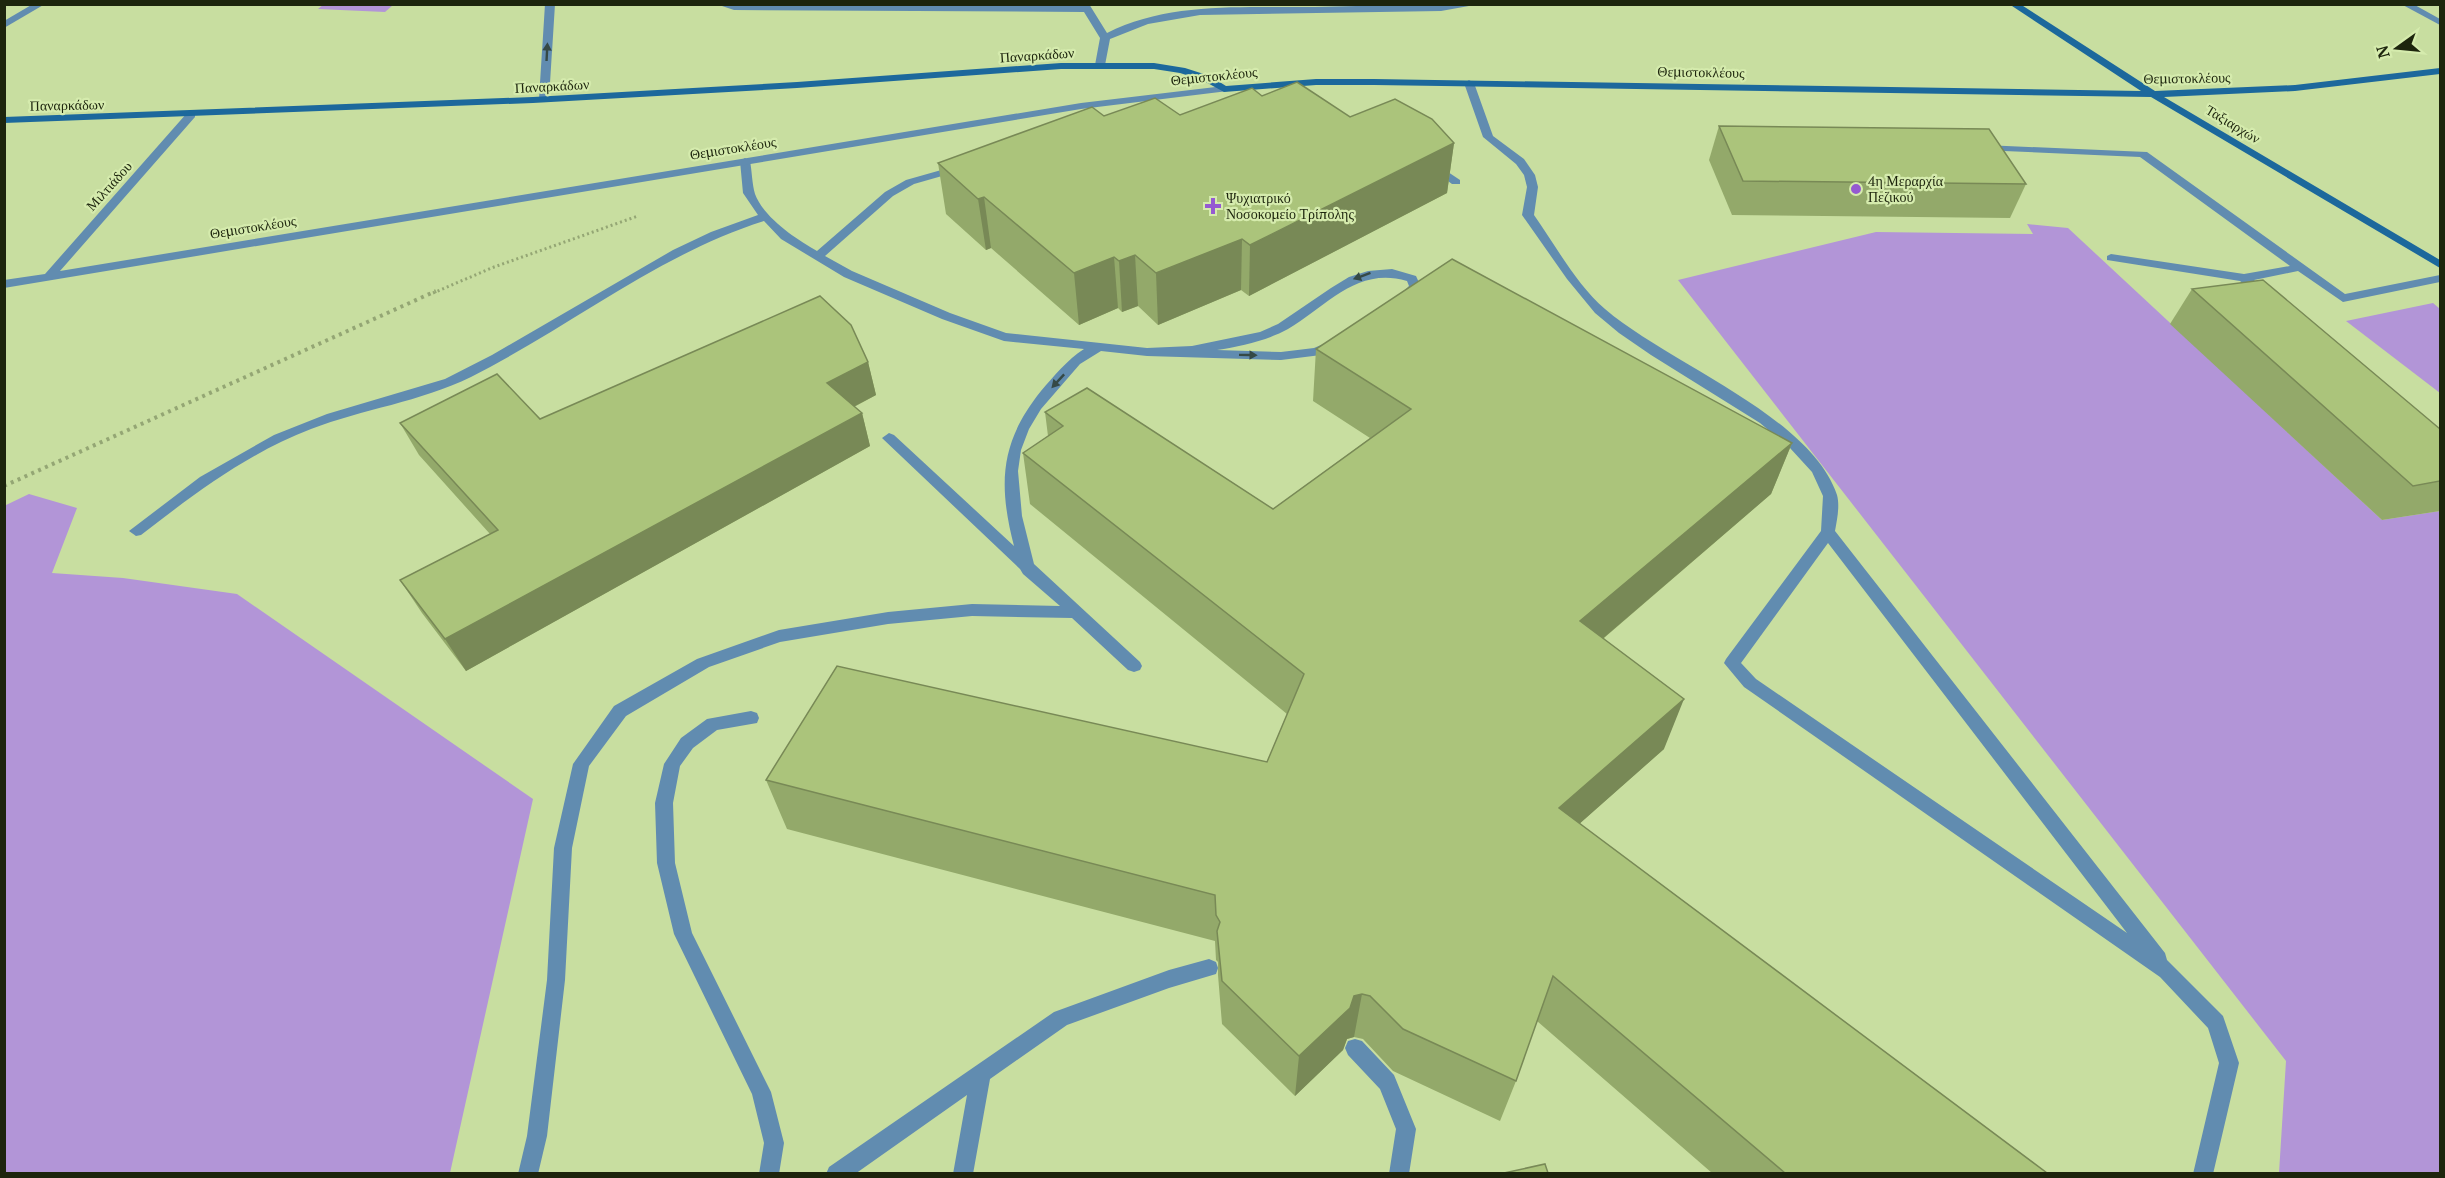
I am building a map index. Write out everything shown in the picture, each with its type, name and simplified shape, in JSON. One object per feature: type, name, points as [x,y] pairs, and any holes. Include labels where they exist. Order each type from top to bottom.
[{"type":"street","points":[[4,25],[41,4]]},
{"type":"street","points":[[544,99],[550,4]]},
{"type":"street","points":[[720,4],[746,7],[1086,7],[1106,38],[1100,65]]},
{"type":"street","points":[[1180,14],[1185,4]]},
{"type":"street","points":[[1106,38],[1122,28],[1180,14],[1214,11],[1441,8],[1476,4]]},
{"type":"street","name":"Ταξιαρχών","points":[[2013,4],[2153,94],[2440,265]]},
{"type":"street","points":[[2405,4],[2440,22]]},
{"type":"street","name":"Παναρκάδων","points":[[4,120],[191,115],[775,88],[1100,65],[1154,66],[1182,70],[1206,78],[1224,89]]},
{"type":"street","name":"Θεμιστοκλέους","points":[[4,284],[1081,106],[1224,89],[1316,82],[2153,94],[2295,88],[2440,71]]},
{"type":"street","points":[[1469,83],[1488,137],[1493,144],[1517,158],[1527,169],[1532,182],[1532,192],[1527,208],[1528,215],[1568,272],[1600,311],[1655,353],[1772,424],[1811,458],[1822,476],[1830,495],[1828,532],[1732,663],[1750,683],[2167,971]]},
{"type":"street","name":"Μιλτιάδου","points":[[49,276],[191,115]]},
{"type":"street","points":[[1984,148],[2143,154],[2343,298],[2440,279]]},
{"type":"street","points":[[1424,158],[1456,182]]},
{"type":"street","points":[[745,161],[749,193],[764,217],[784,237],[848,274],[946,316],[1004,337],[1168,353],[1294,355],[1317,352],[1346,337]]},
{"type":"street","points":[[817,257],[889,194],[910,182],[974,164]]},
{"type":"street","points":[[136,531],[182,494],[235,459],[331,417],[425,392],[465,374],[708,237],[764,217]]},
{"type":"street","points":[[2111,258],[2244,278],[2301,267]]},
{"type":"street","points":[[1168,353],[1219,346],[1264,335],[1289,324],[1341,286],[1369,273],[1387,272],[1412,279],[1416,284],[1413,290],[1392,305]]},
{"type":"street","points":[[2244,278],[2276,303]]},
{"type":"street","points":[[1028,570],[1016,528],[1008,478],[1016,443],[1033,411],[1049,390],[1090,350],[1103,346]]},
{"type":"street","points":[[889,438],[1028,570],[1134,666]]},
{"type":"street","points":[[1828,532],[2167,971],[2216,1023],[2229,1063],[2203,1173]]},
{"type":"street","points":[[528,1173],[537,1136],[556,980],[563,848],[581,764],[620,711],[703,663],[779,636],[888,618],[972,610],[1074,612]]},
{"type":"street","points":[[751,717],[713,724],[687,743],[672,764],[664,803],[666,863],[683,934],[761,1092],[774,1143],[770,1173]]},
{"type":"street","points":[[836,1173],[1060,1018],[1209,968]]},
{"type":"street","points":[[1355,1048],[1387,1082],[1406,1129],[1398,1173]]},
{"type":"street","points":[[963,1173],[981,1074]]},
{"type":"path","points":[[4,486],[415,300],[494,267],[644,214]]},
{"type":"shaded area","points":[[324,4],[393,5],[385,12],[318,9]]},
{"type":"shaded area","points":[[2027,224],[2068,228],[2382,520],[2440,511],[2440,1173],[2279,1173],[2286,1061],[1678,280],[1876,232],[2033,234]]},
{"type":"shaded area","points":[[2433,303],[2440,309],[2440,393],[2346,321]]},
{"type":"shaded area","points":[[29,494],[77,508],[52,573],[123,578],[237,594],[533,799],[450,1173],[5,1173],[4,506]]},
{"type":"building","points":[[1297,82],[1350,117],[1395,99],[1432,119],[1454,143],[1250,245],[1242,239],[1156,273],[1135,255],[1119,261],[1114,257],[1074,273],[984,197],[978,199],[938,163],[1092,107],[1104,116],[1155,98],[1180,115],[1252,88],[1262,96]]},
{"type":"building","points":[[1719,126],[1989,129],[2026,184],[1743,181]]},
{"type":"building","points":[[1452,259],[1792,443],[1580,621],[1684,699],[1559,808],[2047,1173],[1785,1173],[1553,976],[1516,1081],[1403,1029],[1370,996],[1362,994],[1354,996],[1350,1008],[1299,1056],[1222,981],[1217,931],[1220,922],[1216,915],[1215,895],[766,780],[837,666],[1267,762],[1304,674],[1023,453],[1063,426],[1045,412],[1087,388],[1273,509],[1411,409],[1316,349]]},
{"type":"building","points":[[2263,280],[2440,429],[2440,481],[2413,486],[2192,289]]},
{"type":"building","points":[[820,296],[851,325],[868,362],[827,383],[862,413],[445,639],[400,580],[498,530],[400,423],[497,374],[540,419]]},
{"type":"building","points":[[1545,1164],[1548,1173],[1504,1173]]},
{"type":"place","name":"4η Μεραρχία Πεζικού","points":[[1856,189]]},
{"type":"place","name":"Ψυχιατρικό Νοσοκομείο Τρίπολης","points":[[1213,206]]}]
